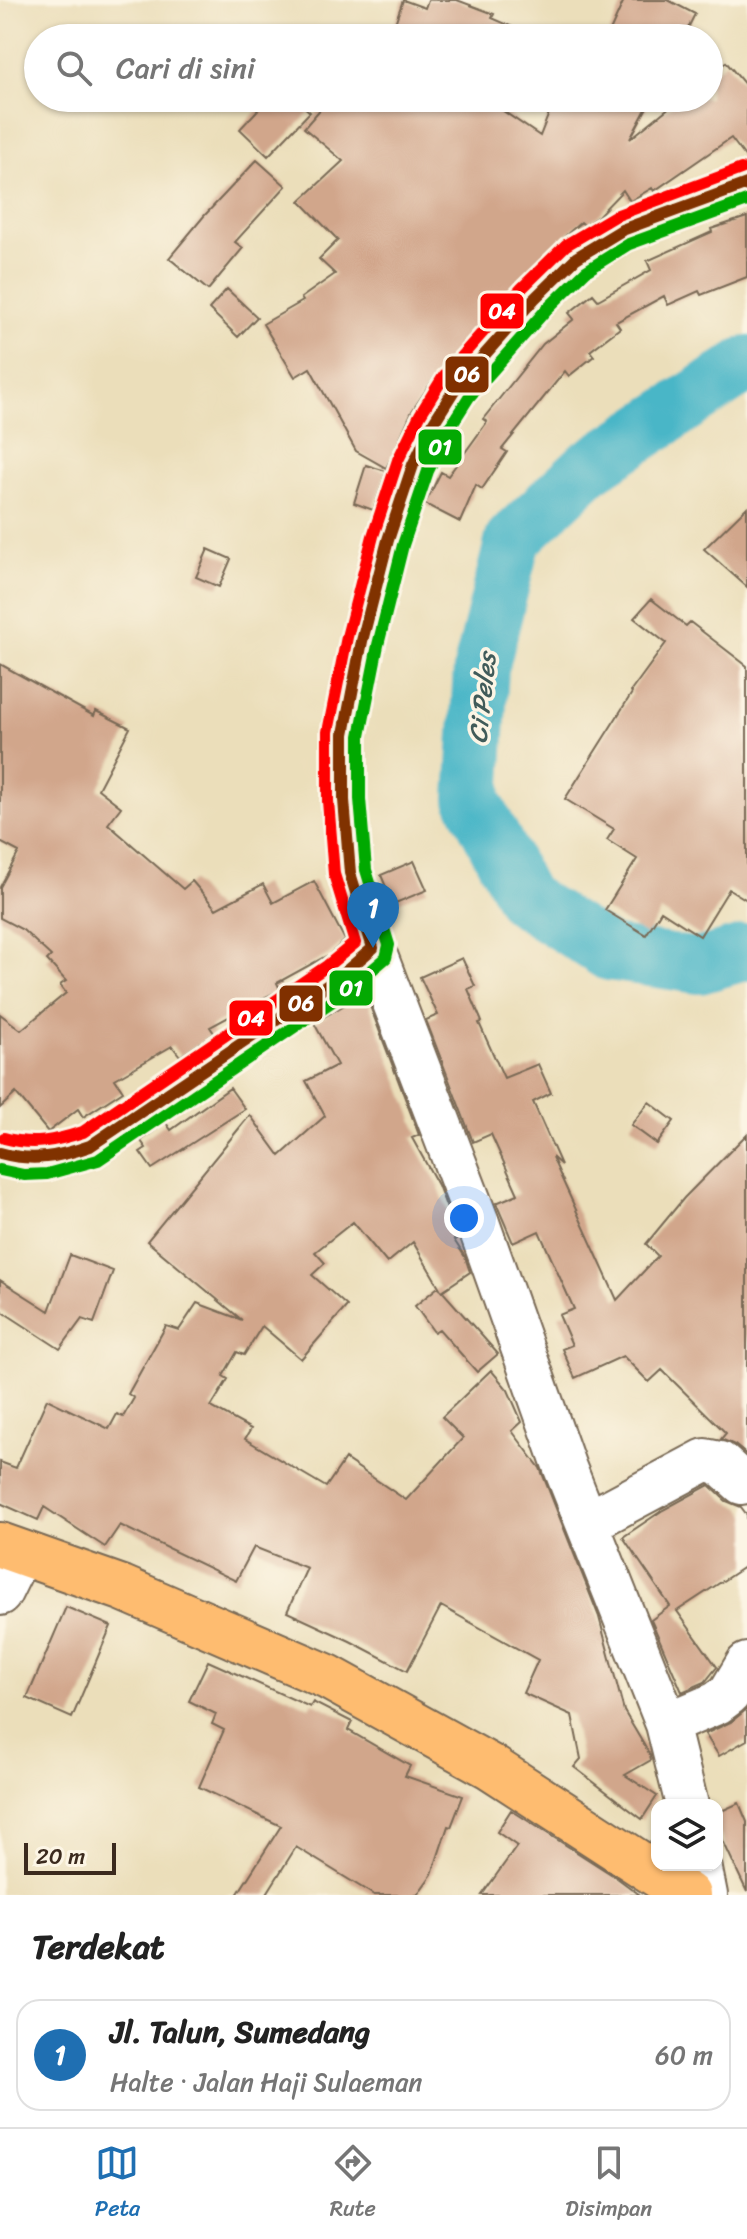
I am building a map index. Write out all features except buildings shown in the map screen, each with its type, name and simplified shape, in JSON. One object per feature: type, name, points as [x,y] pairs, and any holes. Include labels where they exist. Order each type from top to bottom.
[{"type":"main road","points":[[10,1549],[122,1588],[328,1677],[491,1767],[688,1895]]},
{"type":"street","points":[[686,1799],[667,1724],[587,1523],[473,1209],[373,948],[350,873],[344,800],[344,734],[362,641],[388,540],[413,465],[456,387],[534,299],[576,258],[622,230],[747,184]]},
{"type":"street","points":[[0,1153],[11,1157],[50,1160],[90,1146],[337,979],[373,948]]},
{"type":"street","points":[[587,1523],[705,1460],[720,1463],[742,1483],[747,1480]]},
{"type":"street","points":[[0,1594],[10,1549]]},
{"type":"street","points":[[667,1724],[717,1703],[729,1694],[747,1664]]},
{"type":"street","points":[[701,1871],[706,1895]]},
{"type":"waterway","name":"Ci Peles","points":[[747,364],[588,468],[513,539],[481,669],[473,799],[524,899],[609,953],[699,966],[747,952]]},
{"type":"transit line","name":"04","points":[[4,1138],[25,1142],[44,1141],[83,1132],[327,966],[355,943],[334,874],[328,801],[328,732],[347,637],[373,536],[398,460],[420,415],[444,376],[522,288],[566,245],[615,216],[741,169]]},
{"type":"transit line","name":"06","points":[[0,1153],[46,1157],[90,1146],[337,979],[373,948],[350,873],[344,800],[344,734],[362,641],[388,540],[413,465],[434,422],[456,387],[534,299],[576,258],[622,230],[747,184]]},
{"type":"transit line","name":"01","points":[[0,1170],[24,1175],[47,1174],[98,1160],[346,992],[386,958],[389,945],[366,870],[360,799],[360,736],[378,645],[403,545],[428,471],[469,397],[546,310],[586,271],[629,244],[747,201]]},
{"type":"place","name":"Jl. Talun, Sumedang","points":[[373,948]]}]
